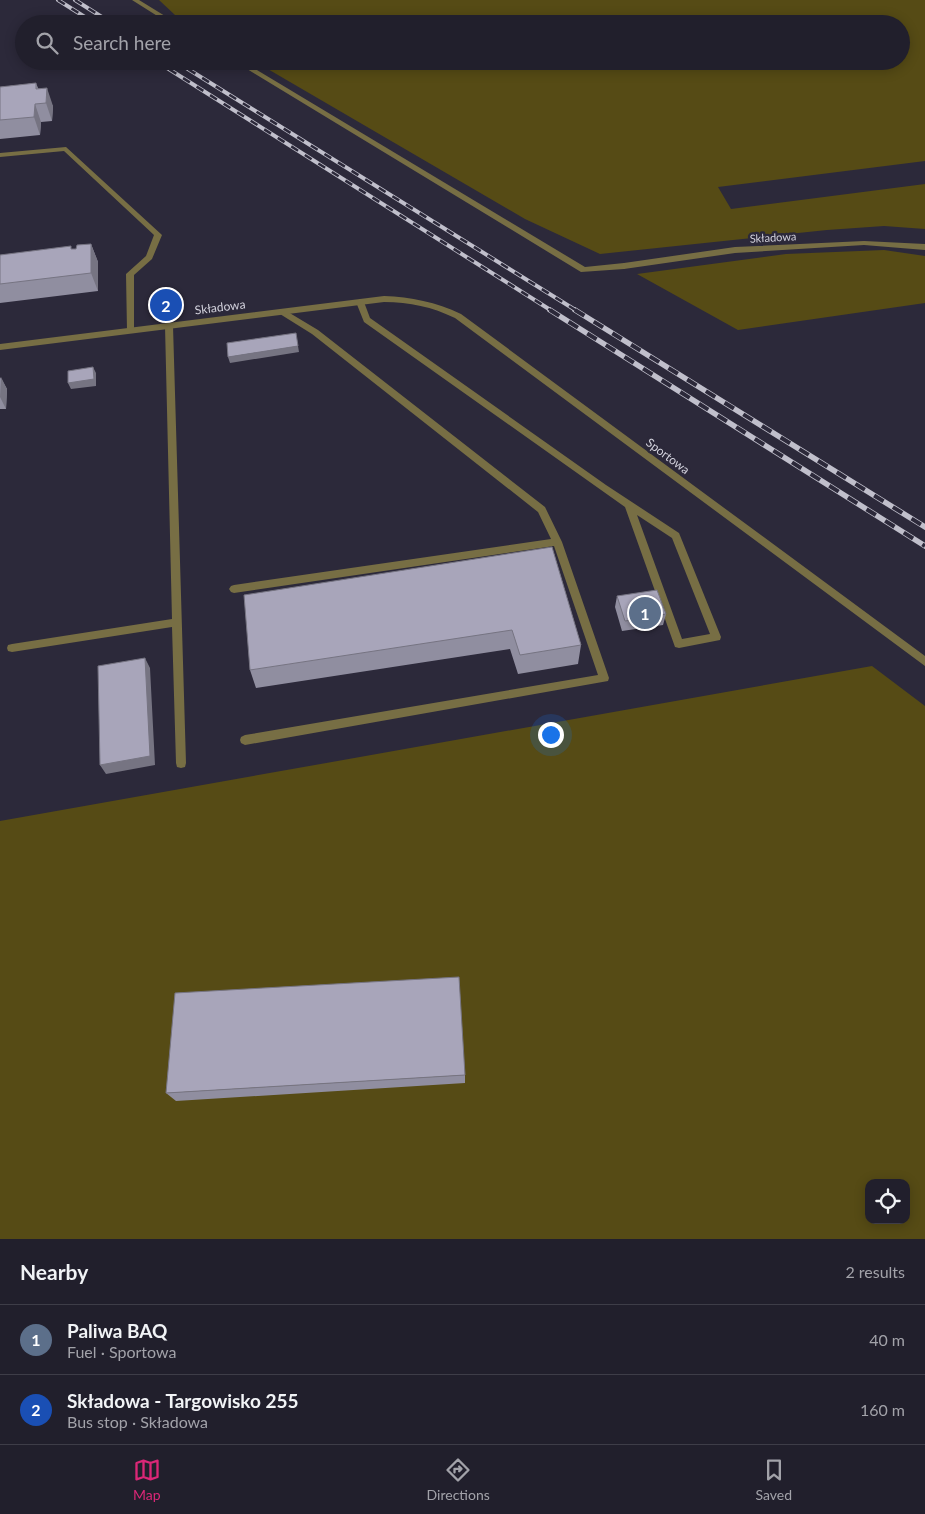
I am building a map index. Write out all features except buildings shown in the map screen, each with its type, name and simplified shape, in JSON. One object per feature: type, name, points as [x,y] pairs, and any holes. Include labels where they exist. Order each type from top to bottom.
[{"type":"street","points":[[135,0],[160,15]]},
{"type":"street","name":"Składowa","points":[[252,70],[584,270],[735,250],[864,243],[925,246]]},
{"type":"street","points":[[0,155],[66,149],[158,235],[149,257],[130,274],[131,331]]},
{"type":"street","name":"Składowa","points":[[0,347],[384,299]]},
{"type":"street","name":"Sportowa","points":[[384,299],[422,301],[440,306],[458,316],[925,662]]},
{"type":"street","points":[[360,302],[366,320],[628,505],[676,536],[716,637],[679,644],[628,505]]},
{"type":"street","points":[[245,740],[604,678],[557,542],[542,510],[315,332],[283,312]]},
{"type":"street","points":[[170,326],[181,763]]},
{"type":"street","points":[[234,589],[557,542]]},
{"type":"street","points":[[12,648],[178,622]]},
{"type":"shaded area","points":[[159,0],[925,0],[925,161],[718,187],[731,209],[925,184],[925,229],[884,226],[827,230],[600,254],[525,219],[269,70],[910,70],[910,15],[175,15]]},
{"type":"shaded area","points":[[884,250],[925,256],[925,303],[738,330],[637,274],[786,254]]},
{"type":"shaded area","points":[[872,666],[925,706],[925,1239],[0,1239],[0,821]]},
{"type":"railway","points":[[58,0],[82,15]]},
{"type":"railway","points":[[75,0],[99,15]]},
{"type":"railway","points":[[170,70],[552,311]]},
{"type":"railway","points":[[189,70],[577,311]]},
{"type":"railway","points":[[550,310],[925,546]]},
{"type":"railway","points":[[575,310],[925,527]]},
{"type":"place","name":"Składowa - Targowisko 255","points":[[166,305]]},
{"type":"place","name":"Paliwa BAQ","points":[[645,613]]}]
